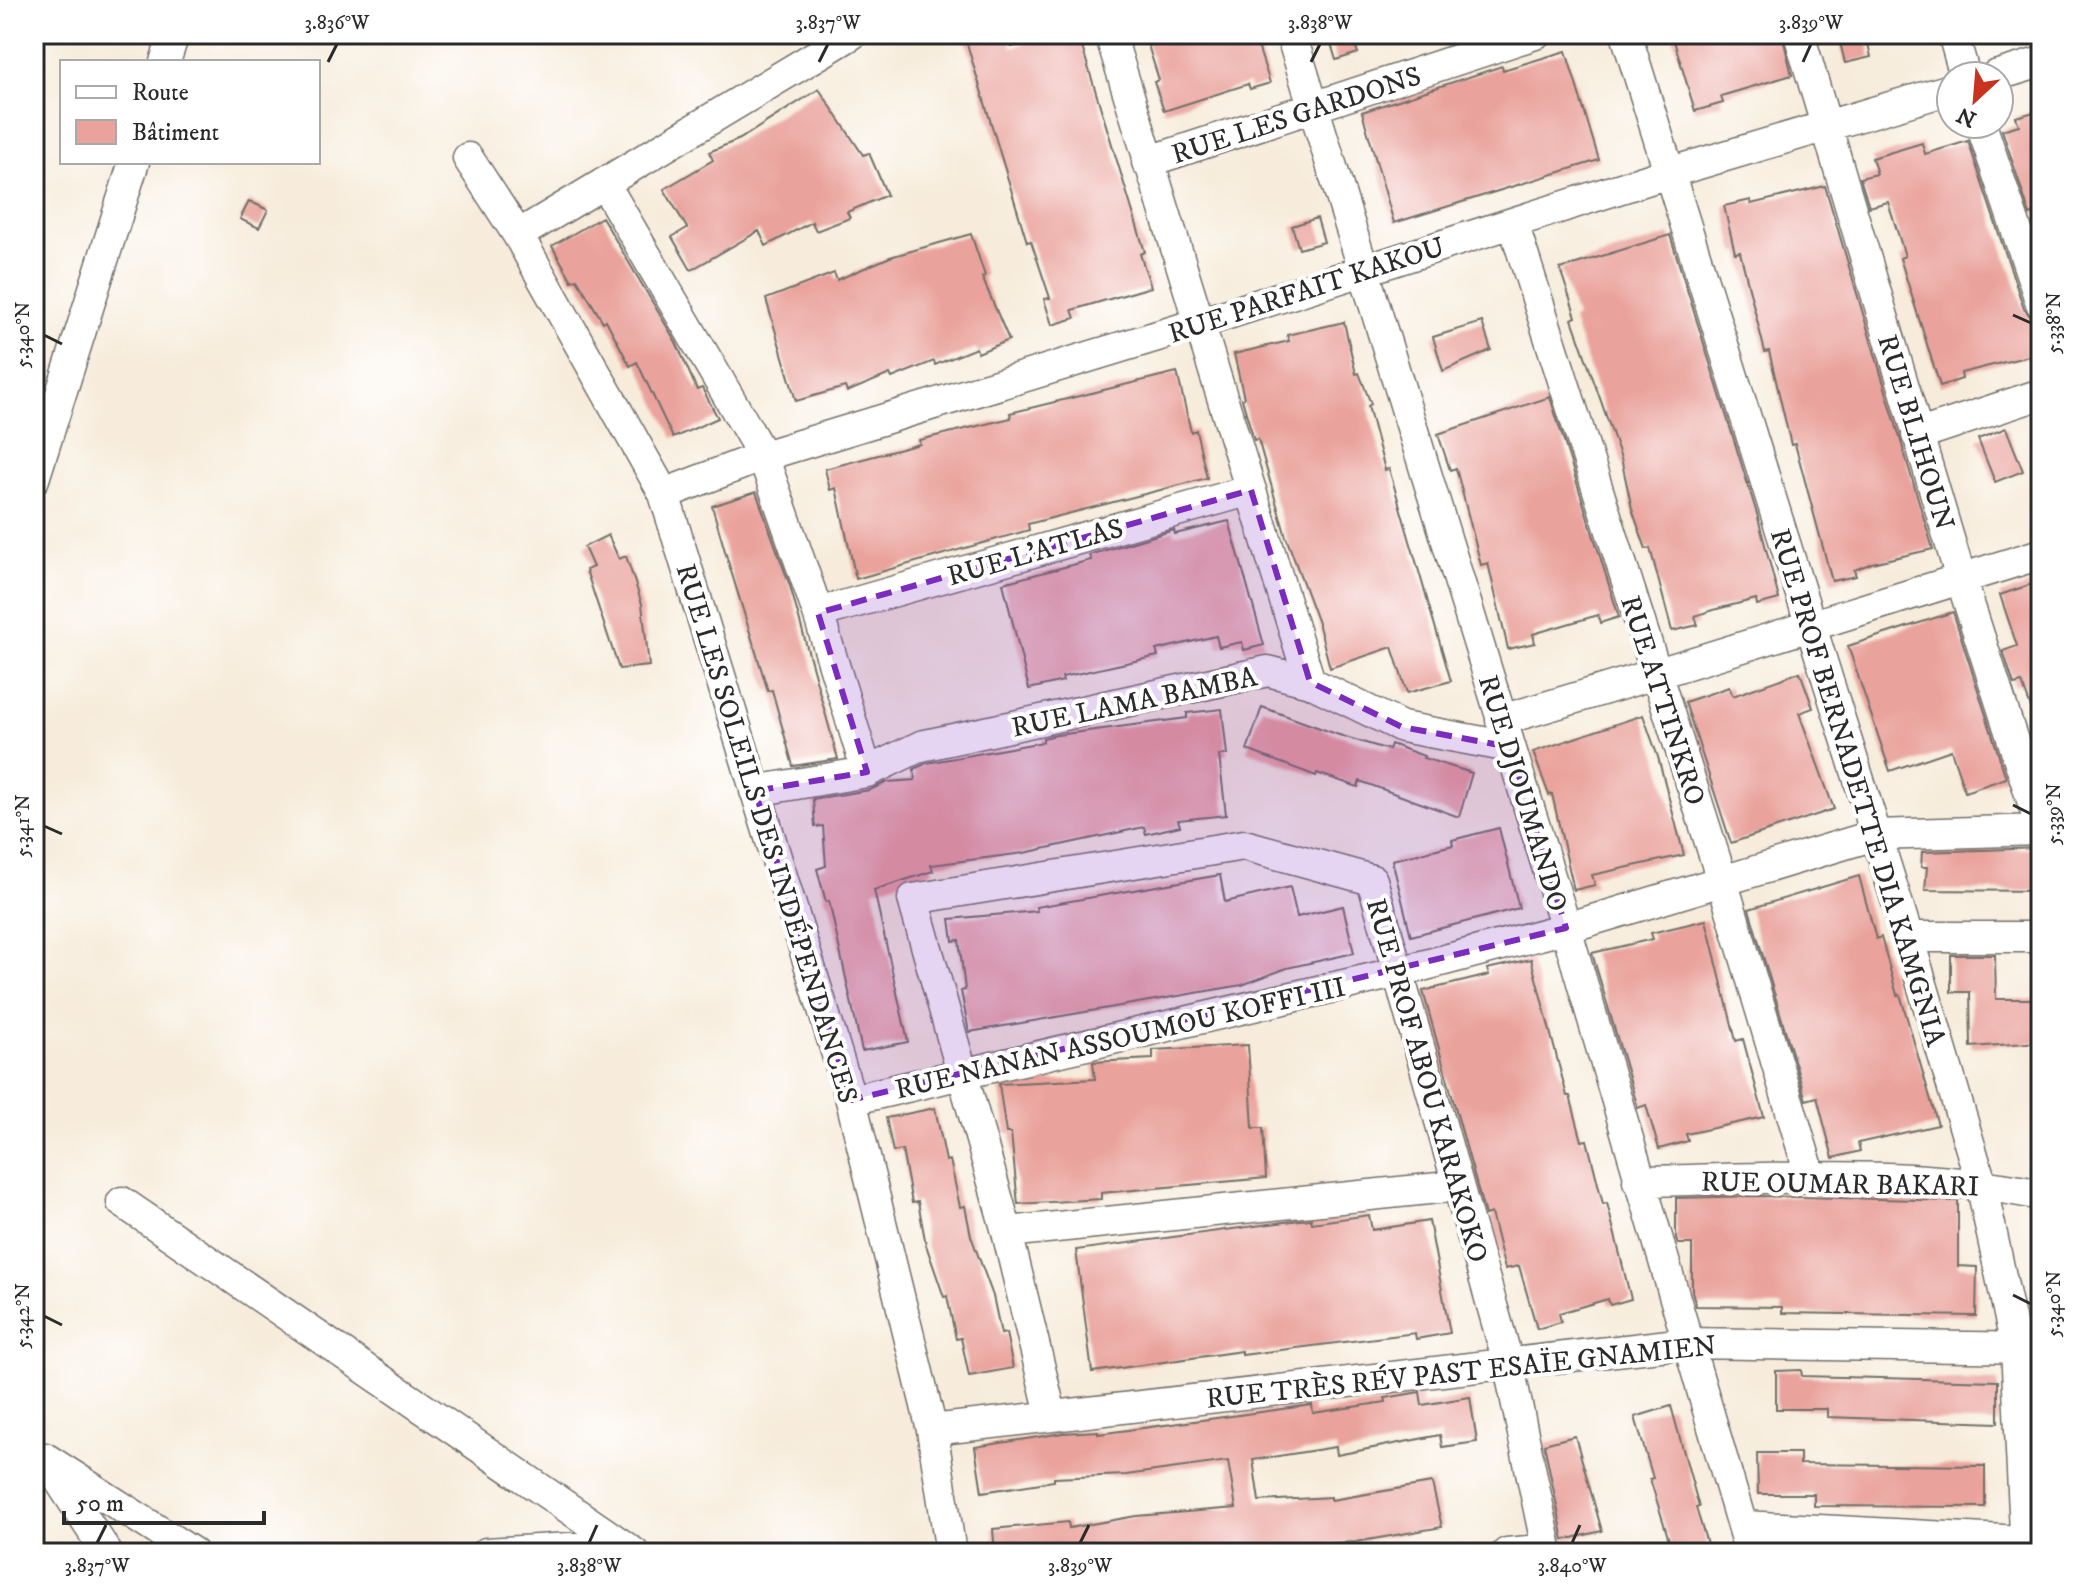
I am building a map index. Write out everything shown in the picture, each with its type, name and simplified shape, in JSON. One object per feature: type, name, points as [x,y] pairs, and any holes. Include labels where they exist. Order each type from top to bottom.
[{"type":"street","points":[[166,60],[174,34]]},
{"type":"street","points":[[518,235],[852,34]]},
{"type":"street","points":[[1110,34],[1310,682]]},
{"type":"street","name":"RUE DJOUMANDO","points":[[1291,34],[1566,928],[1638,1181],[1747,1539]]},
{"type":"street","name":"RUE LES GARDONS","points":[[1147,162],[1315,109],[1463,46],[1535,34]]},
{"type":"street","name":"RUE PROF BERNADETTE DIA KAMGNIA","points":[[1626,34],[1908,937],[2028,1347],[2031,1546]]},
{"type":"street","name":"RUE BLIHOUN","points":[[1799,34],[1917,435],[2041,829]]},
{"type":"street","points":[[1953,34],[1960,60]]},
{"type":"street","points":[[2015,70],[2041,62]]},
{"type":"street","name":"RUE PARFAIT KAKOU","points":[[664,494],[763,456],[1200,323],[1668,173],[1935,94]]},
{"type":"street","points":[[1986,140],[2041,303]]},
{"type":"street","name":"RUE LES SOLEILS DES INDÉPENDANCES","points":[[468,158],[518,235],[664,494],[851,1100],[932,1430],[951,1553]]},
{"type":"street","points":[[34,479],[133,164]]},
{"type":"street","points":[[604,183],[763,456],[818,613],[867,772]]},
{"type":"street","name":"RUE ATTINKRO","points":[[1513,223],[1722,880],[1811,1178]]},
{"type":"street","points":[[1917,435],[2041,394]]},
{"type":"street","name":"RUE L'ATLAS","points":[[818,613],[1251,490]]},
{"type":"street","points":[[1505,734],[1656,675],[1809,624],[2041,554]]},
{"type":"street","name":"RUE LAMA BAMBA","points":[[755,791],[867,772],[921,746],[1268,671],[1310,682],[1402,727],[1505,734]]},
{"type":"street","name":"RUE NANAN ASSOUMOU KOFFI III","points":[[851,1100],[1399,972],[1566,928],[1875,835],[2041,829]]},
{"type":"street","name":"RUE PROF ABOU KARAKOKO","points":[[1051,1414],[1007,1232],[913,899],[1244,845],[1372,880],[1508,1362],[1548,1551]]},
{"type":"street","points":[[1908,937],[2041,937]]},
{"type":"street","name":"RUE OUMAR BAKARI","points":[[1638,1181],[1811,1178],[1981,1183],[2041,1195]]},
{"type":"street","points":[[1007,1232],[1458,1186]]},
{"type":"street","points":[[122,1202],[622,1550]]},
{"type":"street","name":"RUE TRÈS RÉV PAST ESAÏE GNAMIEN","points":[[932,1430],[1686,1343],[2028,1347]]},
{"type":"street","points":[[107,1553],[45,1458],[193,1553]]},
{"type":"street","points":[[1747,1539],[2031,1546]]},
{"type":"street","points":[[486,1553],[622,1550]]},
{"type":"street","points":[[1507,1553],[1548,1551]]},
{"type":"highlighted area","points":[[1251,490],[1310,682],[1402,727],[1510,747],[1566,928],[851,1100],[755,791],[867,772],[818,613]]},
{"type":"building","points":[[964,34],[1008,34],[1012,47],[1051,34],[1078,34],[1145,252],[1140,254],[1151,287],[1072,310],[1075,318],[1052,325],[1044,299],[1050,298],[1031,241],[1027,242]]},
{"type":"building","points":[[1161,34],[1254,34],[1270,83],[1250,89],[1248,84],[1164,111],[1154,82],[1159,80],[1146,39]]},
{"type":"building","points":[[1328,34],[1351,34],[1358,53],[1336,60]]},
{"type":"building","points":[[1672,34],[1782,34],[1792,75],[1721,96],[1723,103],[1695,111]]},
{"type":"building","points":[[1838,34],[1866,34],[1871,57],[1845,63]]},
{"type":"building","points":[[1566,51],[1599,160],[1394,223],[1362,112],[1502,66],[1503,70]]},
{"type":"building","points":[[819,89],[863,155],[869,153],[887,195],[847,212],[850,218],[816,231],[812,222],[766,246],[759,231],[691,270],[672,237],[687,228],[664,189],[713,160],[709,152],[740,139]]},
{"type":"building","points":[[2041,110],[2041,211],[2030,215],[2005,140],[2015,140],[2015,126],[2019,125],[2016,117]]},
{"type":"building","points":[[1968,141],[2024,309],[2033,319],[2041,353],[1961,373],[1962,379],[1940,386],[1900,258],[1905,256],[1888,202],[1869,207],[1860,178],[1877,174],[1872,158],[1922,143],[1925,154]]},
{"type":"building","points":[[1825,186],[1933,549],[1872,563],[1854,570],[1856,576],[1832,581],[1795,444],[1791,445],[1769,351],[1765,352],[1740,252],[1735,253],[1724,206],[1751,200],[1751,204]]},
{"type":"building","points":[[249,201],[268,210],[259,228],[240,219]]},
{"type":"building","points":[[602,217],[676,342],[697,390],[702,388],[718,418],[673,438],[637,362],[630,366],[606,320],[603,322],[577,279],[572,281],[552,246]]},
{"type":"building","points":[[1317,218],[1324,242],[1299,249],[1292,226]]},
{"type":"building","points":[[971,234],[985,276],[982,277],[1009,340],[978,353],[976,348],[935,365],[934,361],[892,378],[890,374],[847,392],[845,387],[796,401],[766,299],[834,273],[837,280],[890,257]]},
{"type":"building","points":[[1670,235],[1757,514],[1779,599],[1757,605],[1756,599],[1713,610],[1695,616],[1698,625],[1672,631],[1650,548],[1646,549],[1632,509],[1621,458],[1572,319],[1576,317],[1560,269]]},
{"type":"building","points":[[1344,322],[1356,374],[1359,373],[1371,404],[1368,406],[1385,470],[1389,469],[1451,681],[1407,693],[1392,647],[1330,668],[1319,626],[1286,537],[1258,439],[1254,440],[1242,399],[1234,354],[1289,341],[1287,335]]},
{"type":"building","points":[[1482,322],[1491,350],[1443,371],[1433,337]]},
{"type":"building","points":[[1177,372],[1191,432],[1196,430],[1207,478],[1028,524],[1029,530],[856,579],[836,488],[830,490],[825,469],[920,444],[919,440],[1011,418],[1010,413]]},
{"type":"building","points":[[1550,397],[1619,617],[1600,623],[1598,615],[1533,634],[1535,643],[1508,649],[1488,563],[1481,565],[1456,468],[1450,470],[1438,434]]},
{"type":"building","points":[[2006,428],[2023,471],[1995,482],[1978,439]]},
{"type":"building","points":[[756,492],[790,586],[838,759],[793,766],[772,690],[768,691],[727,558],[712,506]]},
{"type":"building","points":[[1229,521],[1264,645],[1244,650],[1242,642],[1219,647],[1216,636],[1156,650],[1158,656],[1062,677],[1063,681],[1029,689],[1003,583],[1091,560],[1089,555],[1174,530],[1175,534]]},
{"type":"building","points":[[608,535],[619,559],[626,556],[642,604],[649,666],[619,669],[586,570],[593,567],[584,547]]},
{"type":"building","points":[[2041,581],[2041,726],[2038,727],[2022,683],[2014,685],[2003,651],[2017,646],[2000,595]]},
{"type":"building","points":[[1953,612],[2006,778],[1965,792],[1951,750],[1890,771],[1848,646]]},
{"type":"building","points":[[1800,672],[1813,708],[1799,713],[1834,809],[1731,843],[1685,702],[1729,687],[1733,696]]},
{"type":"building","points":[[1262,707],[1339,735],[1389,750],[1391,744],[1472,773],[1459,817],[1360,781],[1358,787],[1317,773],[1316,776],[1247,750]]},
{"type":"building","points":[[1222,709],[1227,755],[1219,755],[1226,815],[1178,820],[1180,826],[1146,834],[1144,827],[1024,853],[931,865],[933,871],[874,890],[908,1042],[862,1051],[829,901],[826,902],[817,869],[826,866],[823,826],[815,827],[813,799],[870,790],[887,782],[915,780],[914,769],[927,763],[1043,742],[1043,738],[1057,735],[1187,718],[1187,713]]},
{"type":"building","points":[[1643,715],[1658,757],[1684,855],[1592,875],[1595,885],[1574,890],[1552,794],[1549,795],[1533,752]]},
{"type":"building","points":[[1499,828],[1519,908],[1411,936],[1392,860],[1453,845],[1452,840]]},
{"type":"building","points":[[2041,848],[2041,891],[1925,890],[1927,867],[1921,867],[1922,852]]},
{"type":"building","points":[[1220,875],[1225,902],[1290,887],[1297,917],[1343,906],[1354,953],[1287,968],[1242,985],[969,1032],[961,991],[965,990],[959,940],[953,941],[950,919],[1037,911],[1036,907]]},
{"type":"building","points":[[1859,876],[1876,939],[1881,937],[1897,995],[1900,994],[1938,1125],[1858,1143],[1860,1151],[1833,1158],[1817,1097],[1806,1100],[1749,909]]},
{"type":"building","points":[[1706,920],[1736,1041],[1743,1039],[1764,1117],[1686,1134],[1688,1141],[1659,1149],[1646,1105],[1638,1108],[1592,953],[1653,939],[1651,933]]},
{"type":"building","points":[[1951,955],[1995,955],[1996,999],[2041,999],[2041,1042],[1971,1047],[1970,992],[1951,992]]},
{"type":"building","points":[[1531,959],[1567,1096],[1570,1096],[1582,1141],[1587,1140],[1603,1204],[1607,1203],[1631,1299],[1610,1305],[1608,1299],[1559,1313],[1561,1322],[1537,1329],[1519,1266],[1505,1269],[1491,1213],[1485,1215],[1423,991],[1489,975],[1487,969]]},
{"type":"building","points":[[1248,1045],[1253,1128],[1263,1128],[1266,1178],[1101,1193],[1101,1199],[1018,1204],[1011,1133],[1006,1133],[999,1084],[1095,1079],[1093,1062],[1153,1059],[1153,1050]]},
{"type":"building","points":[[935,1108],[946,1161],[950,1160],[960,1207],[965,1206],[971,1236],[993,1296],[1001,1334],[1006,1333],[1013,1368],[969,1376],[961,1338],[956,1339],[947,1296],[944,1297],[926,1245],[918,1202],[912,1203],[902,1150],[893,1152],[886,1118]]},
{"type":"building","points":[[1759,1196],[1958,1201],[1958,1266],[1977,1267],[1976,1316],[1782,1313],[1782,1307],[1696,1306],[1692,1291],[1692,1244],[1678,1244],[1676,1239],[1676,1198]]},
{"type":"building","points":[[1369,1215],[1372,1230],[1429,1221],[1450,1333],[1416,1339],[1415,1333],[1242,1355],[1242,1351],[1092,1372],[1076,1250],[1300,1220],[1311,1219],[1312,1223]]},
{"type":"building","points":[[1801,1370],[1802,1376],[1998,1381],[1998,1423],[1827,1417],[1827,1409],[1776,1409],[1776,1371]]},
{"type":"building","points":[[1420,1392],[1422,1405],[1470,1397],[1477,1442],[1442,1447],[1440,1435],[1337,1455],[1336,1447],[1253,1460],[1259,1501],[1331,1497],[1331,1500],[1432,1483],[1442,1527],[1356,1542],[1279,1546],[1230,1553],[995,1553],[993,1529],[1068,1522],[1069,1528],[1136,1516],[1236,1508],[1228,1461],[1126,1475],[1054,1478],[1054,1481],[982,1492],[975,1447],[1063,1433],[1098,1431],[1098,1434],[1312,1405],[1313,1413],[1386,1402],[1385,1398]]},
{"type":"building","points":[[1671,1406],[1710,1553],[1673,1553],[1650,1479],[1653,1478],[1635,1417]]},
{"type":"building","points":[[1575,1436],[1602,1531],[1564,1540],[1544,1444]]},
{"type":"building","points":[[1757,1453],[1800,1453],[1800,1464],[1985,1466],[1985,1507],[1814,1506],[1814,1494],[1758,1494]]}]
